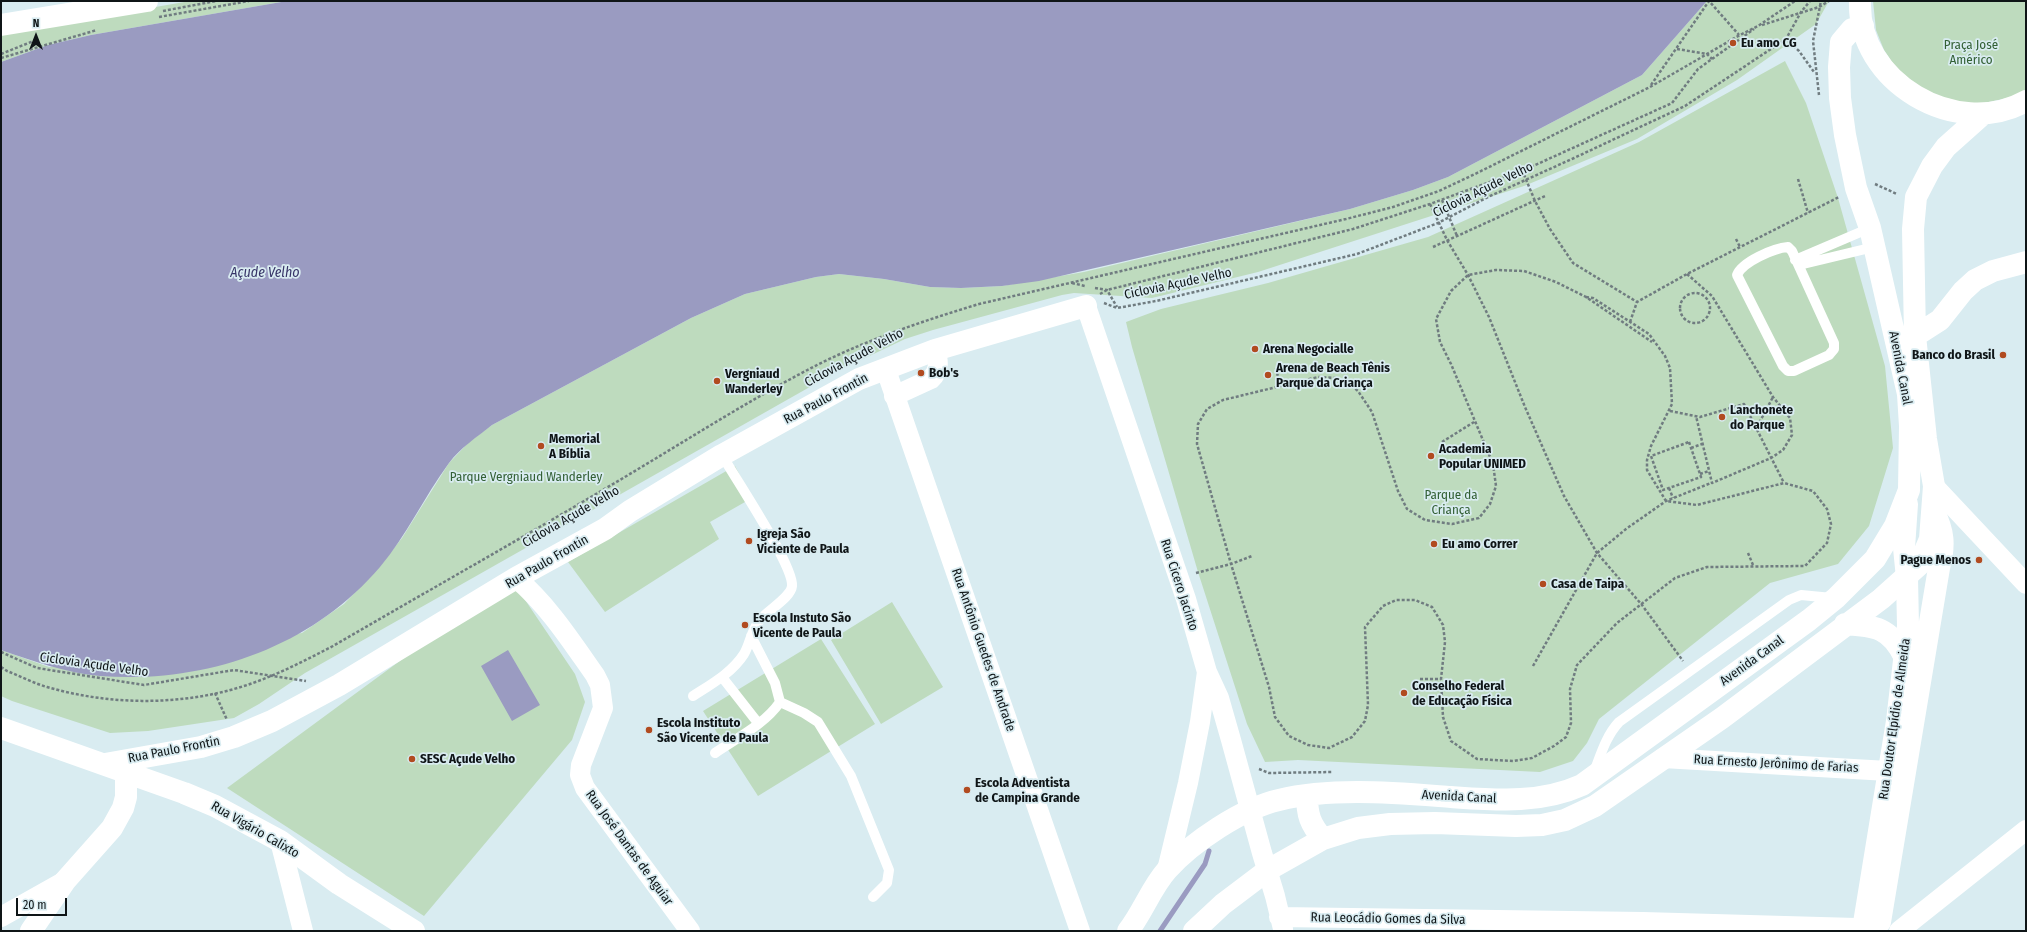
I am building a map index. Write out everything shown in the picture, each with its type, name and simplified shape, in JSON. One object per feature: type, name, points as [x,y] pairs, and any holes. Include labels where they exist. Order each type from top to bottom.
[{"type":"main road","points":[[1,25],[147,1]]},
{"type":"main road","points":[[1860,1],[1863,26],[1879,63],[1892,78],[1907,91],[1924,102],[1943,109],[1962,113],[1983,114],[2017,106],[2026,101]]},
{"type":"main road","name":"Avenida Canal","points":[[1128,931],[1167,870],[1200,841],[1223,825],[1278,800],[1307,795],[1362,793],[1491,800],[1530,799],[1552,796],[1582,785],[1788,636],[1836,598],[1875,559],[1895,526],[1909,490],[1910,426],[1908,394],[1872,237],[1856,188],[1845,135],[1840,98],[1839,67],[1842,42],[1852,29],[1863,26]]},
{"type":"main road","name":"Avenida Canal","points":[[1194,931],[1223,904],[1268,870],[1323,839],[1358,828],[1390,824],[1435,823],[1516,826],[1542,825],[1565,820],[1595,806],[1722,718],[1907,578],[1919,565],[1930,538],[1934,486],[1926,439],[1915,336],[1913,229],[1916,197],[1932,166],[1946,147],[1983,114]]},
{"type":"main road","points":[[1915,336],[1940,320],[1963,291],[1975,280],[1993,271],[2026,262]]},
{"type":"main road","name":"Rua Paulo Frontin","points":[[1,728],[44,745],[105,764],[201,746],[234,737],[272,721],[339,685],[516,578],[605,530],[630,511],[722,455],[859,379],[886,370],[935,350],[1097,306]]},
{"type":"main road","name":"Rua Doutor Elpídio de Almeida","points":[[1874,928],[1888,771],[1897,720],[1908,626],[1904,526],[1909,490]]},
{"type":"main road","name":"Rua Doutor Elpídio de Almeida","points":[[1874,928],[1939,568],[1944,550],[1940,524],[1933,510]]},
{"type":"main road","points":[[1845,624],[1864,625],[1884,631],[1897,641],[1904,656]]},
{"type":"main road","name":"Rua Vigário Calixto","points":[[105,764],[215,806],[280,842],[340,884],[414,931]]},
{"type":"main road","points":[[31,931],[65,881],[112,828],[123,808],[126,797],[126,772]]},
{"type":"main road","points":[[1307,795],[1307,806],[1312,826],[1323,839]]},
{"type":"street","name":"Rua Cicero Jacinto","points":[[1097,306],[1111,377],[1207,672],[1200,722],[1188,783],[1167,870]]},
{"type":"street","points":[[894,396],[931,379],[936,375],[938,366],[935,350]]},
{"type":"street","name":"Rua Antônio Guedes de Andrade","points":[[886,370],[940,522],[1080,931]]},
{"type":"street","points":[[1934,486],[2026,584]]},
{"type":"street","name":"Rua José Dantas de Aguiar","points":[[516,578],[531,590],[551,615],[595,675],[600,685],[603,708],[581,765],[580,775],[585,788],[690,931]]},
{"type":"street","points":[[1207,672],[1219,698],[1268,870],[1281,924]]},
{"type":"street","name":"Rua Ernesto Jerônimo de Farias","points":[[1663,758],[1888,771]]},
{"type":"street","points":[[1874,928],[2026,830]]},
{"type":"street","points":[[280,842],[303,931]]},
{"type":"street","points":[[1,917],[65,881]]},
{"type":"street","name":"Rua Leocádio Gomes da Silva","points":[[1281,924],[1874,928]]},
{"type":"lane","points":[[1797,262],[1872,237]]},
{"type":"lane","points":[[1797,262],[1872,237]]},
{"type":"lane","points":[[1788,247],[1792,251],[1797,262],[1831,334],[1834,349],[1829,355],[1794,371],[1788,371],[1783,366],[1737,275],[1739,269],[1745,264],[1783,248],[1788,247]]},
{"type":"lane","points":[[692,696],[722,677],[735,666],[744,654],[759,621],[788,595],[792,587],[790,576],[764,525],[722,455]]},
{"type":"lane","points":[[1592,777],[1611,731],[1619,722],[1789,600],[1801,595],[1836,598]]},
{"type":"lane","points":[[751,636],[775,683],[780,702]]},
{"type":"lane","points":[[722,677],[758,723]]},
{"type":"lane","points":[[715,753],[758,723],[775,709],[780,702]]},
{"type":"lane","points":[[780,702],[804,713],[818,722],[851,776],[889,870],[887,883],[873,897]]},
{"type":"path","points":[[1650,87],[1678,49],[1709,1],[1742,38]]},
{"type":"path","name":"Ciclovia Açude Velho","points":[[1097,306],[1117,308],[1156,301],[1357,254],[1438,223],[1526,179],[1684,106],[1786,39],[1801,12],[1810,1]]},
{"type":"path","points":[[1819,96],[1815,73],[1813,41],[1821,1]]},
{"type":"path","points":[[1097,306],[1096,296],[1107,290],[1353,229],[1442,200],[1522,170],[1672,103],[1698,69],[1758,26],[1801,12],[1819,8],[1829,1]]},
{"type":"path","points":[[1786,39],[1799,51],[1815,73]]},
{"type":"path","points":[[1678,49],[1707,54],[1712,60]]},
{"type":"path","points":[[1522,170],[1550,229],[1573,263],[1637,302]]},
{"type":"path","points":[[1798,179],[1808,213]]},
{"type":"path","points":[[1630,322],[1637,302],[1687,274],[1856,188],[1874,184],[1882,186],[1894,193],[1916,197]]},
{"type":"path","points":[[1432,247],[1545,196]]},
{"type":"path","points":[[1442,200],[1457,236]]},
{"type":"path","points":[[1430,204],[1438,223],[1468,275],[1489,317],[1564,496],[1597,553],[1642,605],[1689,671]]},
{"type":"path","points":[[1736,239],[1740,247]]},
{"type":"path","points":[[1496,270],[1524,271],[1556,282],[1586,297],[1652,342],[1664,356],[1670,368],[1672,404],[1670,411],[1651,446],[1647,460],[1647,470],[1666,501],[1697,505],[1784,483],[1813,491],[1827,508],[1831,524],[1827,543],[1805,566],[1753,565],[1707,567],[1675,578],[1617,623],[1577,665],[1570,689],[1571,723],[1566,737],[1554,746],[1532,758],[1513,762],[1477,759],[1451,741],[1443,717],[1441,679],[1445,642],[1443,625],[1432,608],[1415,600],[1396,600],[1383,606],[1365,627],[1368,705],[1364,721],[1352,738],[1329,748],[1308,745],[1289,736],[1275,717],[1269,687],[1231,564],[1197,444],[1198,424],[1207,409],[1223,400],[1318,377],[1348,382],[1358,391],[1372,412],[1398,491],[1407,509],[1425,520],[1452,524],[1479,518],[1490,504],[1496,486],[1493,464],[1474,422],[1451,364],[1440,342],[1436,319],[1451,291],[1468,275],[1496,270]]},
{"type":"path","points":[[1533,666],[1597,553],[1626,529],[1666,501],[1772,458],[1783,450],[1792,435],[1790,418],[1773,397],[1712,296],[1687,274]]},
{"type":"path","points":[[1696,293],[1707,299],[1711,311],[1706,320],[1697,324],[1687,322],[1683,318],[1680,308],[1683,299],[1696,293]]},
{"type":"path","points":[[1707,299],[1712,296]]},
{"type":"path","points":[[1586,297],[1593,298],[1649,334],[1652,342]]},
{"type":"path","points":[[1276,368],[1280,386]]},
{"type":"path","points":[[1757,427],[1773,397]]},
{"type":"path","points":[[1670,411],[1700,417],[1744,404],[1757,427],[1784,483]]},
{"type":"path","points":[[1696,416],[1712,482]]},
{"type":"path","points":[[1442,442],[1474,422]]},
{"type":"path","points":[[1689,442],[1691,448],[1702,477],[1663,490],[1651,456],[1689,442]]},
{"type":"path","points":[[1691,448],[1702,444]]},
{"type":"path","points":[[1700,474],[1709,471]]},
{"type":"path","points":[[1727,472],[1728,476]]},
{"type":"path","points":[[1669,488],[1673,498]]},
{"type":"path","points":[[1748,553],[1753,565]]},
{"type":"path","points":[[1178,580],[1198,572],[1231,564],[1252,556]]},
{"type":"path","name":"Ciclovia Açude Velho","points":[[1,652],[37,668],[144,685],[234,670],[308,682]]},
{"type":"path","points":[[1420,679],[1441,679]]},
{"type":"path","points":[[215,692],[234,737]]},
{"type":"path","points":[[1255,765],[1261,771],[1269,773],[1341,772]]},
{"type":"green space","points":[[190,1],[287,1],[91,35],[48,45],[1,62],[1,34]]},
{"type":"green space","name":"Parque Vergniaud Wanderley","points":[[1707,1],[1829,1],[1816,24],[1737,80],[1637,139],[1524,186],[1258,272],[1152,298],[1074,293],[1062,295],[905,339],[838,371],[305,673],[259,704],[234,718],[148,731],[110,733],[1,696],[1,650],[49,667],[302,633],[344,604],[379,567],[402,538],[449,463],[469,442],[492,425],[691,318],[745,294],[816,277],[839,274],[884,279],[930,287],[961,288],[1002,286],[1084,272],[1350,209],[1413,190],[1448,177],[1642,75]]},
{"type":"green space","name":"Praça José Américo","points":[[1873,1],[2026,1],[2026,94],[1970,106],[1929,95],[1896,68],[1884,50],[1876,30]]},
{"type":"green space","name":"Parque da Criança","points":[[1785,61],[1806,103],[1838,198],[1885,366],[1893,448],[1869,526],[1838,564],[1770,583],[1599,719],[1587,743],[1573,761],[1540,772],[1298,760],[1265,762],[1247,724],[1198,572],[1126,322],[1161,309],[1268,283],[1428,237],[1639,142]]},
{"type":"green space","points":[[735,466],[752,498],[710,522],[719,539],[605,612],[568,562]]},
{"type":"green space","name":"SESC Açude Velho","points":[[517,588],[575,674],[585,702],[572,740],[424,916],[227,788],[412,652]]},
{"type":"green space","points":[[892,602],[943,687],[881,724],[831,640]]},
{"type":"green space","points":[[821,639],[875,724],[758,796],[703,711]]},
{"type":"water","name":"Açude Velho","points":[[287,1],[1707,1],[1642,75],[1448,177],[1413,190],[1350,209],[1039,281],[1002,286],[961,288],[930,287],[884,279],[839,274],[816,277],[745,294],[691,318],[492,425],[458,452],[453,458],[390,555],[352,595],[322,619],[289,639],[254,655],[217,666],[178,674],[139,677],[100,676],[75,672],[50,666],[1,650],[1,62],[48,45],[91,35]]},
{"type":"water","points":[[508,650],[540,705],[512,721],[481,666]]},
{"type":"waterway","points":[[1160,931],[1205,864],[1209,851]]},
{"type":"place","name":"Eu amo CG","points":[[1733,43]]},
{"type":"place","name":"Arena Negocialle","points":[[1255,349]]},
{"type":"place","name":"Banco do Brasil","points":[[2003,355]]},
{"type":"place","name":"Bob's","points":[[921,373]]},
{"type":"place","name":"Arena de Beach Tênis Parque da Criança","points":[[1268,375]]},
{"type":"place","name":"Vergniaud Wanderley","points":[[717,381]]},
{"type":"place","name":"Lanchonete do Parque","points":[[1722,417]]},
{"type":"place","name":"Memorial A Bíblia","points":[[541,446]]},
{"type":"place","name":"Academia Popular UNIMED","points":[[1431,456]]},
{"type":"place","name":"Igreja São Viciente de Paula","points":[[749,541]]},
{"type":"place","name":"Eu amo Correr","points":[[1434,544]]},
{"type":"place","name":"Pague Menos","points":[[1979,560]]},
{"type":"place","name":"Casa de Taipa","points":[[1543,584]]},
{"type":"place","name":"Escola Instuto São Vicente de Paula","points":[[745,625]]},
{"type":"place","name":"Conselho Federal de Educação Física","points":[[1404,693]]},
{"type":"place","name":"Escola Instituto São Vicente de Paula","points":[[649,730]]},
{"type":"place","name":"SESC Açude Velho","points":[[412,759]]},
{"type":"place","name":"Escola Adventista de Campina Grande","points":[[967,790]]}]
